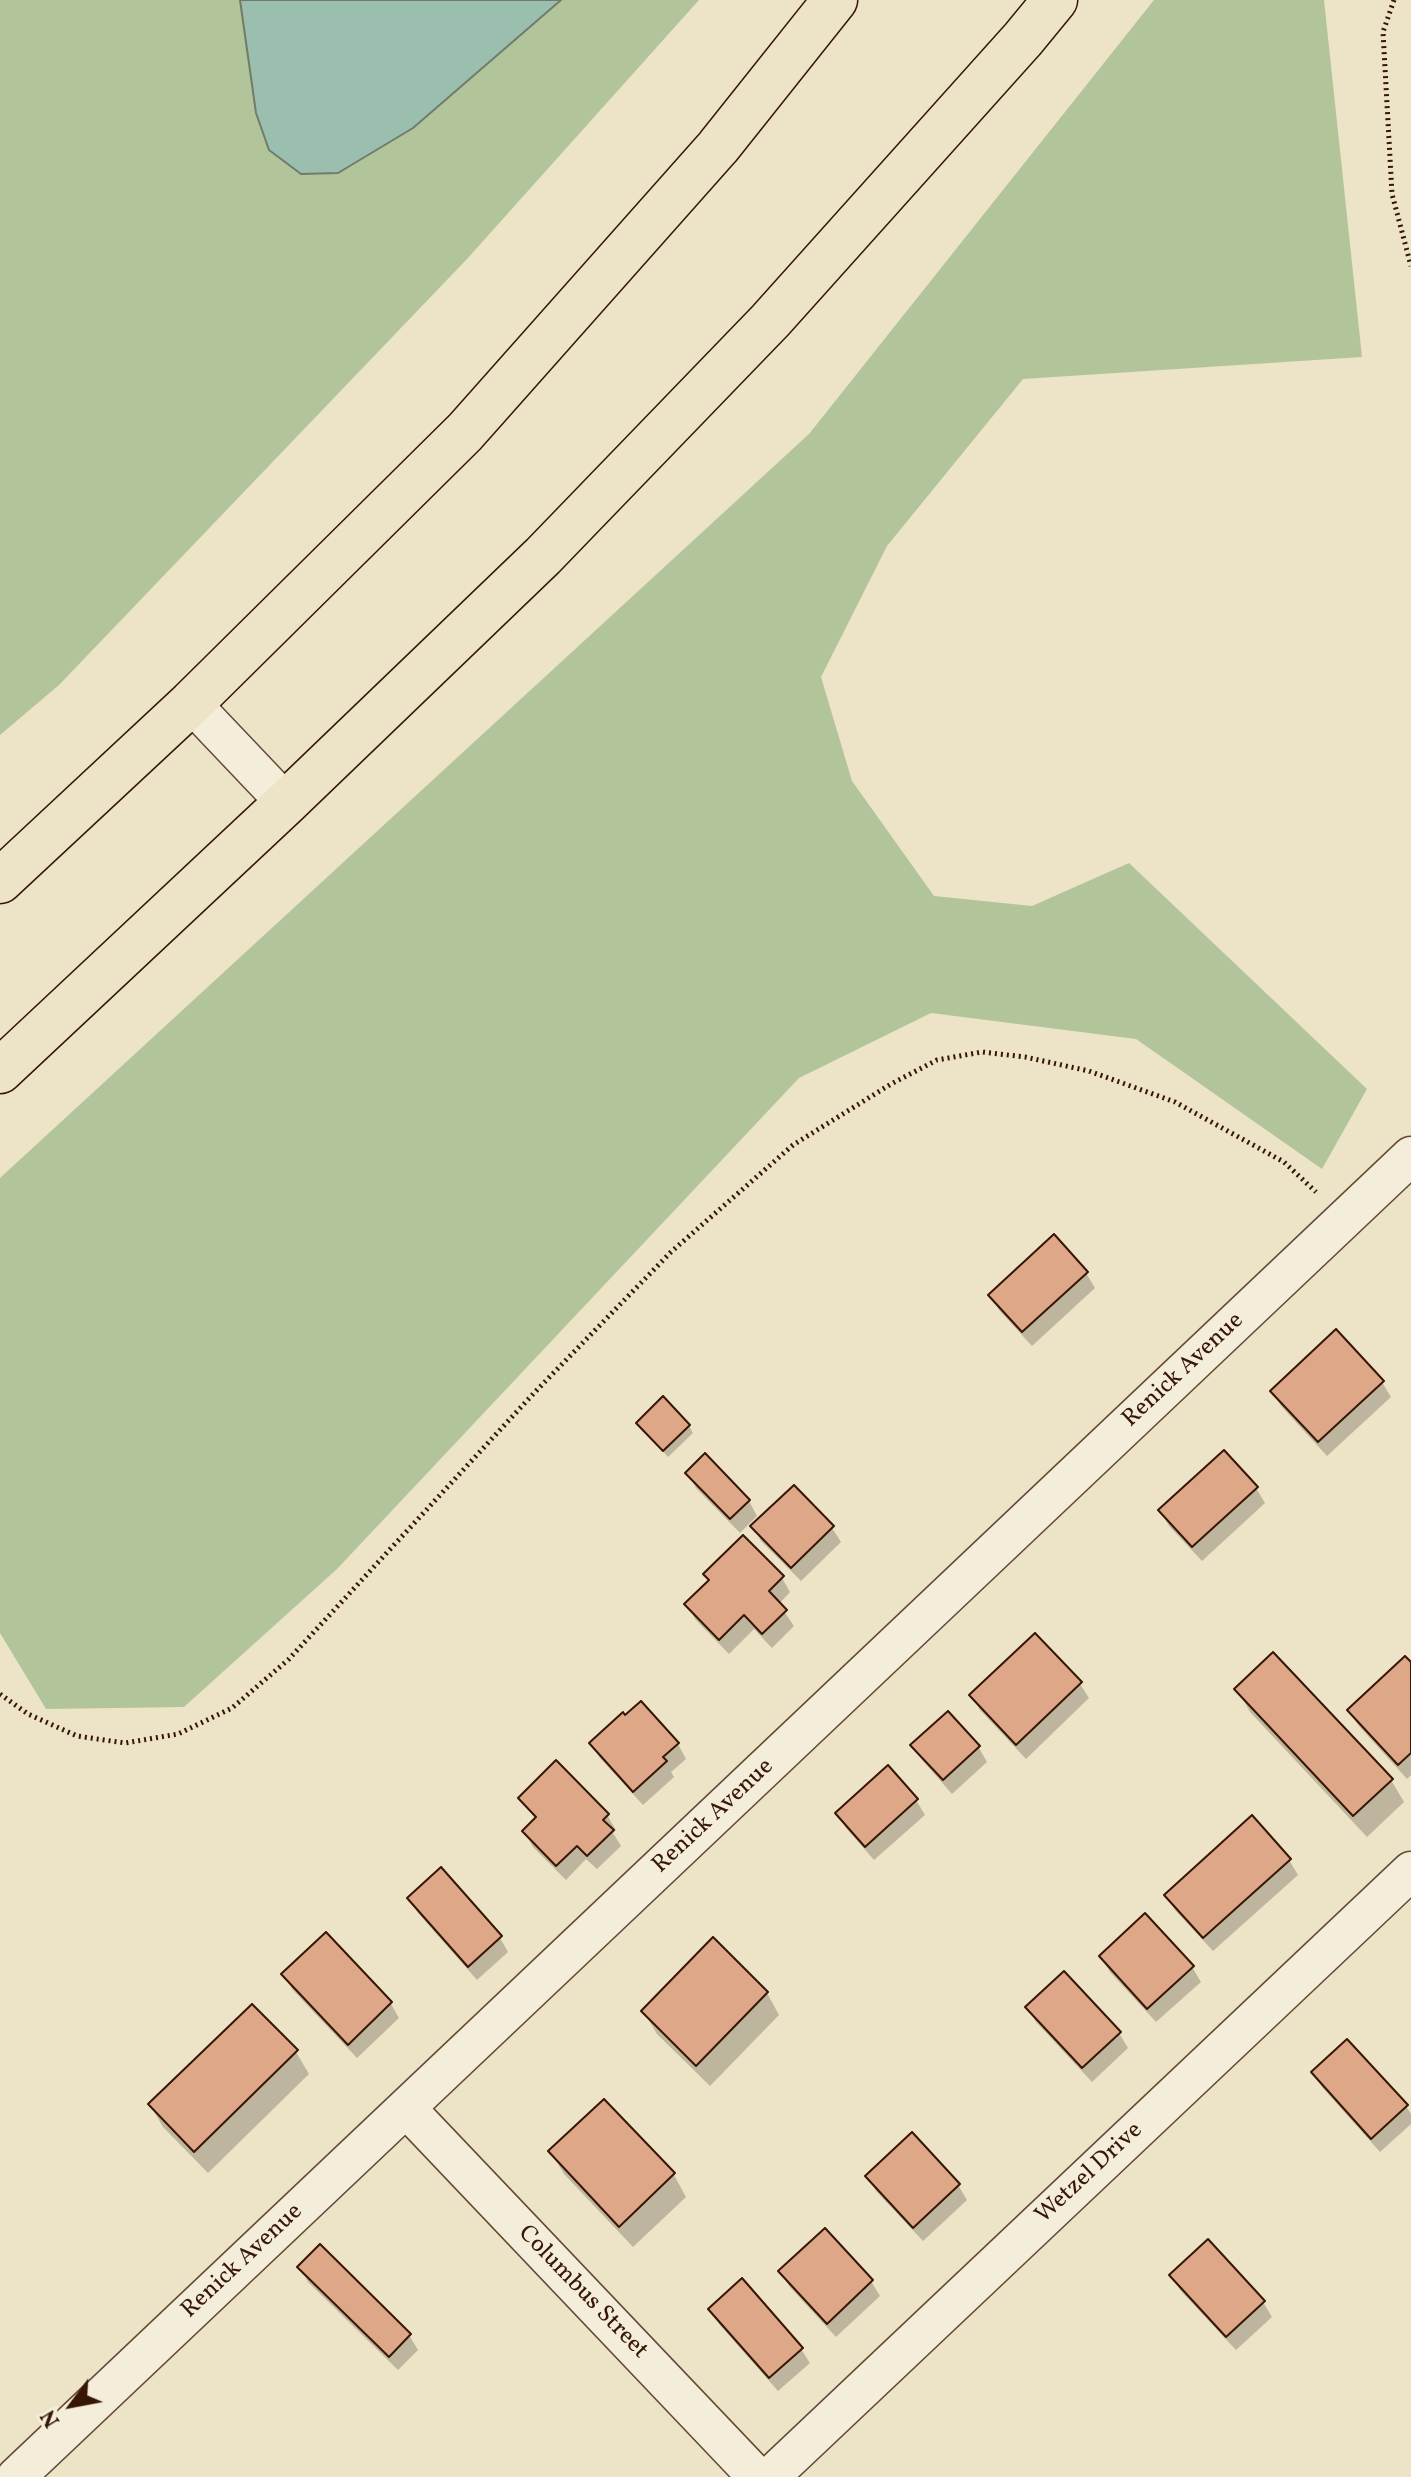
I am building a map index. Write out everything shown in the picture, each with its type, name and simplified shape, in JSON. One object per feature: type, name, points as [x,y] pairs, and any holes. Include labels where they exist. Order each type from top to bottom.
[{"type":"highway","points":[[0,881],[191,703],[465,432],[718,147],[835,0]]},
{"type":"highway","points":[[0,1071],[543,556],[770,321],[1013,51],[1055,0]]},
{"type":"street","points":[[191,703],[286,803]]},
{"type":"street","name":"Renick Avenue","points":[[16,2477],[1411,1156]]},
{"type":"street","name":"Wetzel Drive","points":[[770,2477],[1411,1871]]},
{"type":"street","name":"Columbus Street","points":[[406,2108],[757,2477]]},
{"type":"path","points":[[1394,0],[1383,32],[1392,194],[1411,266]]},
{"type":"path","points":[[0,1694],[28,1714],[77,1736],[125,1743],[178,1734],[232,1708],[289,1659],[534,1393],[671,1252],[793,1145],[891,1084],[937,1060],[982,1052],[1025,1057],[1089,1071],[1175,1102],[1284,1162],[1345,1219]]},
{"type":"shaded area","points":[[0,0],[240,0],[256,113],[269,150],[301,174],[338,173],[413,128],[561,0],[699,0],[467,259],[59,685],[0,735]]},
{"type":"shaded area","points":[[240,0],[561,0],[413,128],[338,173],[301,174],[269,150],[256,113]]},
{"type":"shaded area","points":[[1154,0],[1324,0],[1362,357],[1023,379],[887,546],[821,677],[852,781],[934,896],[1032,906],[1129,863],[1367,1089],[1322,1169],[1136,1039],[931,1013],[799,1078],[337,1569],[184,1707],[46,1709],[0,1633],[0,1178],[809,434]]},
{"type":"building","points":[[1054,1234],[1088,1272],[1022,1332],[988,1295]]},
{"type":"building","points":[[1336,1329],[1384,1381],[1318,1442],[1270,1391]]},
{"type":"building","points":[[663,1396],[690,1425],[663,1451],[636,1423]]},
{"type":"building","points":[[1224,1450],[1258,1487],[1192,1547],[1158,1510]]},
{"type":"building","points":[[705,1453],[750,1500],[730,1519],[685,1473]]},
{"type":"building","points":[[794,1485],[834,1526],[791,1568],[750,1526]]},
{"type":"building","points":[[743,1535],[784,1576],[769,1591],[787,1610],[762,1634],[744,1615],[719,1640],[684,1604],[709,1580],[703,1574]]},
{"type":"building","points":[[1035,1633],[1082,1682],[1016,1745],[969,1695]]},
{"type":"building","points":[[1273,1652],[1393,1779],[1353,1816],[1234,1689]]},
{"type":"building","points":[[1405,1656],[1411,1662],[1411,1753],[1398,1765],[1347,1710]]},
{"type":"building","points":[[641,1701],[679,1743],[663,1757],[667,1761],[633,1792],[589,1743],[623,1712],[625,1715]]},
{"type":"building","points":[[948,1711],[980,1746],[943,1780],[910,1745]]},
{"type":"building","points":[[556,1760],[609,1814],[603,1820],[614,1830],[587,1856],[577,1846],[556,1866],[522,1831],[536,1817],[518,1798]]},
{"type":"building","points":[[888,1765],[918,1799],[865,1847],[835,1813]]},
{"type":"building","points":[[1252,1815],[1291,1859],[1203,1938],[1164,1895]]},
{"type":"building","points":[[441,1867],[502,1936],[468,1967],[407,1898]]},
{"type":"building","points":[[1145,1913],[1194,1966],[1147,2009],[1099,1956]]},
{"type":"building","points":[[326,1932],[392,2002],[348,2045],[281,1974]]},
{"type":"building","points":[[713,1937],[768,1992],[696,2066],[641,2011]]},
{"type":"building","points":[[1064,1971],[1121,2032],[1082,2068],[1025,2007]]},
{"type":"building","points":[[252,2004],[298,2050],[194,2152],[148,2104]]},
{"type":"building","points":[[1347,2039],[1408,2105],[1371,2139],[1311,2072]]},
{"type":"building","points":[[604,2099],[675,2173],[619,2227],[548,2151]]},
{"type":"building","points":[[912,2132],[960,2184],[913,2228],[865,2176]]},
{"type":"building","points":[[825,2228],[873,2280],[827,2324],[778,2271]]},
{"type":"building","points":[[1208,2239],[1265,2301],[1226,2337],[1169,2275]]},
{"type":"building","points":[[320,2244],[411,2334],[389,2357],[297,2267]]},
{"type":"building","points":[[742,2278],[803,2348],[769,2378],[708,2309]]}]
